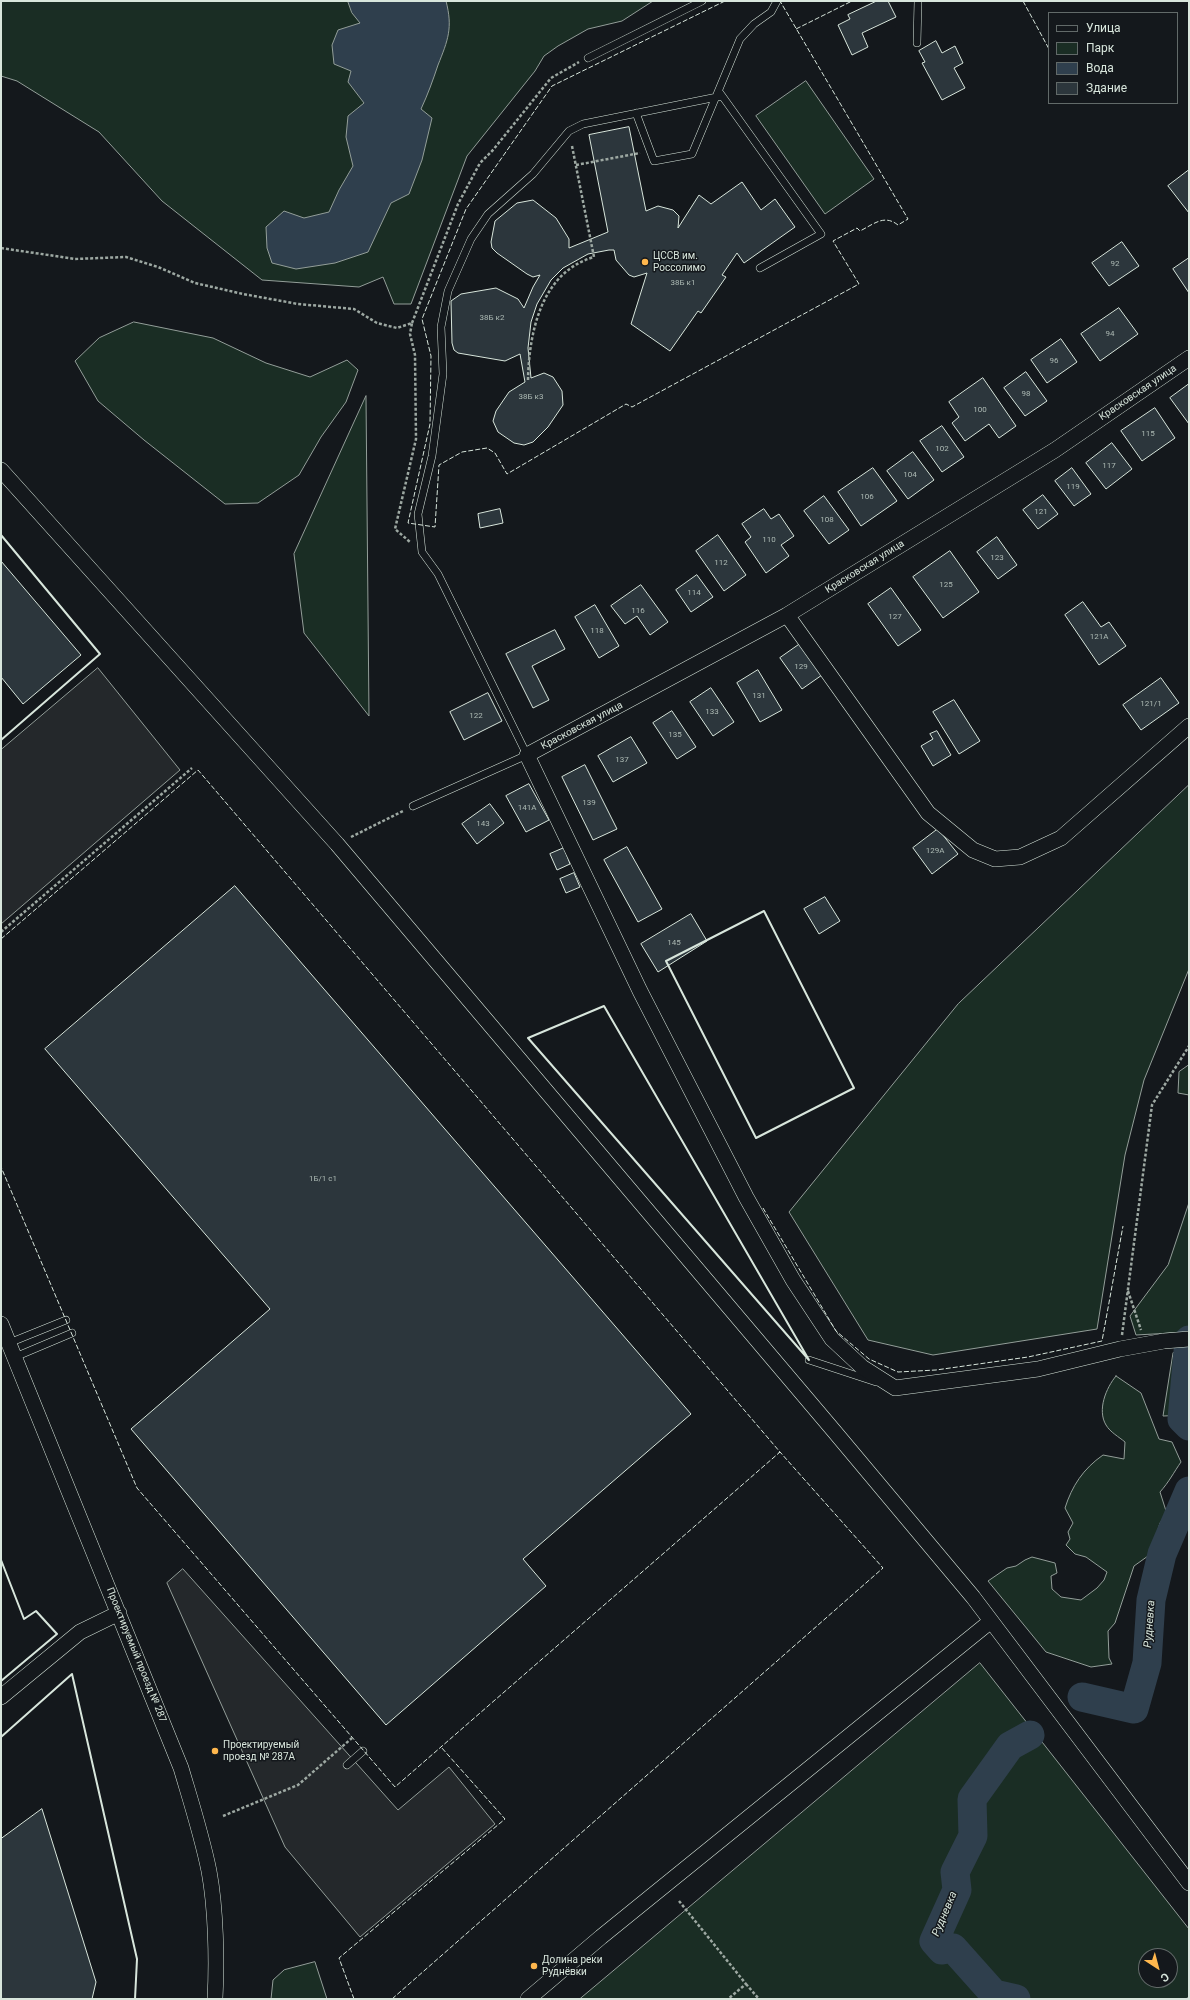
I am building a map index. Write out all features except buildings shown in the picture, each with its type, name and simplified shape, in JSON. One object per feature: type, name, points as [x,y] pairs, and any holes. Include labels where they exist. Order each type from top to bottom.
[{"type":"street","name":"Красковская улица","points":[[527,755],[787,615],[1055,450],[1189,358]]},
{"type":"street","points":[[1,470],[337,844],[839,1437],[991,1621],[1189,1883]]},
{"type":"street","points":[[787,615],[928,812],[973,850],[995,859],[1020,857],[1061,838],[1189,726]]},
{"type":"street","points":[[527,755],[640,991],[746,1197],[793,1280],[832,1339],[862,1367],[896,1388],[1038,1369],[1145,1344],[1189,1339]]},
{"type":"street","name":"Проектируемый проезд № 287","points":[[1,1324],[181,1768],[198,1826],[209,1873],[214,1913],[216,1999]]},
{"type":"street","points":[[1,1697],[80,1632],[119,1613]]},
{"type":"street","points":[[528,1999],[597,1940],[991,1621]]},
{"type":"lane","points":[[588,58],[702,1]]},
{"type":"lane","points":[[636,113],[654,161],[692,154],[719,94],[740,39],[754,24],[771,12],[777,1]]},
{"type":"lane","points":[[917,43],[918,1]]},
{"type":"lane","points":[[413,806],[527,755],[438,574],[422,552],[418,514],[432,456],[443,374],[441,327],[448,291],[479,225],[488,214],[533,174],[569,131],[583,124],[719,94]]},
{"type":"lane","points":[[719,94],[821,234],[760,268]]},
{"type":"lane","points":[[9,1343],[66,1320]]},
{"type":"lane","points":[[15,1357],[72,1333]]},
{"type":"lane","points":[[809,1360],[896,1388]]},
{"type":"lane","points":[[347,1765],[364,1751]]},
{"type":"path","points":[[422,552],[395,529],[416,439],[415,355],[410,334],[412,323],[458,204],[480,163],[493,150],[551,78],[588,58]]},
{"type":"path","points":[[528,380],[533,333],[546,298],[555,283],[566,271],[581,262],[594,257],[569,131]]},
{"type":"path","points":[[576,165],[650,150]]},
{"type":"path","points":[[1,248],[75,259],[126,257],[158,267],[195,283],[298,304],[354,309],[377,323],[397,328],[412,323]]},
{"type":"path","points":[[1,932],[192,768]]},
{"type":"path","points":[[349,838],[413,806]]},
{"type":"path","points":[[1120,1349],[1152,1105],[1189,1046]]},
{"type":"path","points":[[1128,1289],[1145,1344]]},
{"type":"path","points":[[223,1816],[298,1785],[352,1738]]},
{"type":"path","points":[[679,1901],[759,1999]]},
{"type":"path","points":[[728,1999],[746,1984]]},
{"type":"green space","points":[[1,1],[653,1],[622,21],[588,29],[558,46],[544,56],[535,71],[467,156],[411,304],[394,304],[383,277],[359,287],[262,280],[162,201],[99,132],[17,81],[1,76]]},
{"type":"green space","points":[[806,81],[874,179],[825,214],[756,116]]},
{"type":"green space","points":[[134,322],[213,338],[266,363],[310,377],[347,360],[358,370],[346,402],[321,437],[299,475],[258,503],[225,504],[144,440],[98,401],[75,361],[99,338]]},
{"type":"green space","points":[[366,396],[369,716],[304,633],[294,554]]},
{"type":"green space","points":[[1189,785],[1189,969],[1144,1080],[1125,1155],[1097,1329],[933,1355],[868,1340],[789,1212],[958,1004]]},
{"type":"green space","points":[[1189,1065],[1189,1095],[1178,1093],[1179,1072]]},
{"type":"green space","points":[[1189,1203],[1189,1332],[1136,1335],[1130,1316],[1168,1265]]},
{"type":"green space","points":[[1189,1352],[1189,1415],[1163,1416],[1173,1353]]},
{"type":"green space","points":[[1116,1376],[1141,1393],[1159,1439],[1172,1442],[1181,1462],[1160,1492],[1167,1514],[1160,1523],[1148,1556],[1134,1566],[1115,1623],[1108,1631],[1109,1658],[1112,1664],[1091,1667],[1046,1652],[988,1581],[1007,1568],[1016,1566],[1032,1557],[1055,1563],[1057,1573],[1051,1576],[1052,1589],[1061,1597],[1081,1600],[1097,1588],[1104,1580],[1107,1572],[1086,1557],[1075,1554],[1066,1545],[1070,1539],[1068,1532],[1073,1523],[1065,1508],[1071,1492],[1079,1478],[1096,1460],[1103,1455],[1124,1459],[1125,1442],[1108,1428],[1103,1419],[1102,1413],[1106,1393]]},
{"type":"green space","points":[[980,1663],[1189,1929],[1189,1999],[580,1999]]},
{"type":"green space","points":[[315,1962],[327,1999],[271,1999],[273,1980],[284,1970]]},
{"type":"shaded area","points":[[98,668],[180,770],[1,924],[1,750]]},
{"type":"shaded area","points":[[183,1569],[398,1810],[449,1767],[495,1824],[360,1937],[285,1847],[167,1583]]},
{"type":"water","points":[[348,1],[446,1],[449,19],[447,41],[421,109],[432,118],[422,160],[409,194],[391,203],[368,252],[335,263],[296,269],[272,263],[267,248],[266,227],[284,211],[304,218],[329,212],[339,190],[353,166],[346,137],[348,116],[364,103],[348,82],[351,71],[334,64],[332,45],[338,30],[360,23],[352,13]]},
{"type":"waterway","name":"Рудневка","points":[[1189,1340],[1182,1419],[1189,1426]]},
{"type":"waterway","name":"Рудневка","points":[[1082,1697],[1134,1709],[1147,1663],[1151,1600],[1162,1554],[1189,1491]]},
{"type":"waterway","name":"Рудневка","points":[[1016,1999],[994,1994],[953,1948],[942,1950],[934,1941],[957,1890],[955,1872],[973,1836],[972,1799],[1010,1746],[1030,1735]]},
{"type":"fence","points":[[725,1],[552,86],[466,209],[422,319],[431,356],[430,424],[408,523],[435,527],[439,465],[462,452],[487,448],[495,453],[507,474],[626,404],[632,407],[859,284],[833,241],[857,228],[860,231],[879,221],[888,220],[898,225],[908,219],[780,1]]},
{"type":"fence","points":[[796,29],[852,1]]},
{"type":"fence","points":[[1023,1],[1048,47]]},
{"type":"fence","points":[[1,939],[198,770],[780,1452],[395,1787],[137,1488],[1,1167]]},
{"type":"fence","points":[[763,1208],[836,1331],[869,1359],[898,1372],[936,1370],[1028,1357],[1102,1341],[1123,1226]]},
{"type":"fence","points":[[392,1999],[883,1568],[780,1452],[778,1453]]},
{"type":"fence","points":[[354,1999],[339,1958],[505,1819],[441,1747],[442,1746]]},
{"type":"wall","points":[[1,535],[100,654],[1,740]]},
{"type":"wall","points":[[764,911],[854,1088],[756,1138],[666,961],[764,911]]},
{"type":"wall","points":[[604,1006],[809,1360],[528,1038],[604,1006]]},
{"type":"wall","points":[[1,1560],[24,1619],[36,1611],[57,1634],[1,1681]]},
{"type":"wall","points":[[1,1737],[72,1674],[137,1959],[135,1999]]},
{"type":"place","name":"ЦССВ им. Россолимо","points":[[645,262]]},
{"type":"place","name":"Проектируемый проезд № 287А","points":[[215,1751]]},
{"type":"place","name":"Долина реки Руднёвки","points":[[534,1966]]}]
